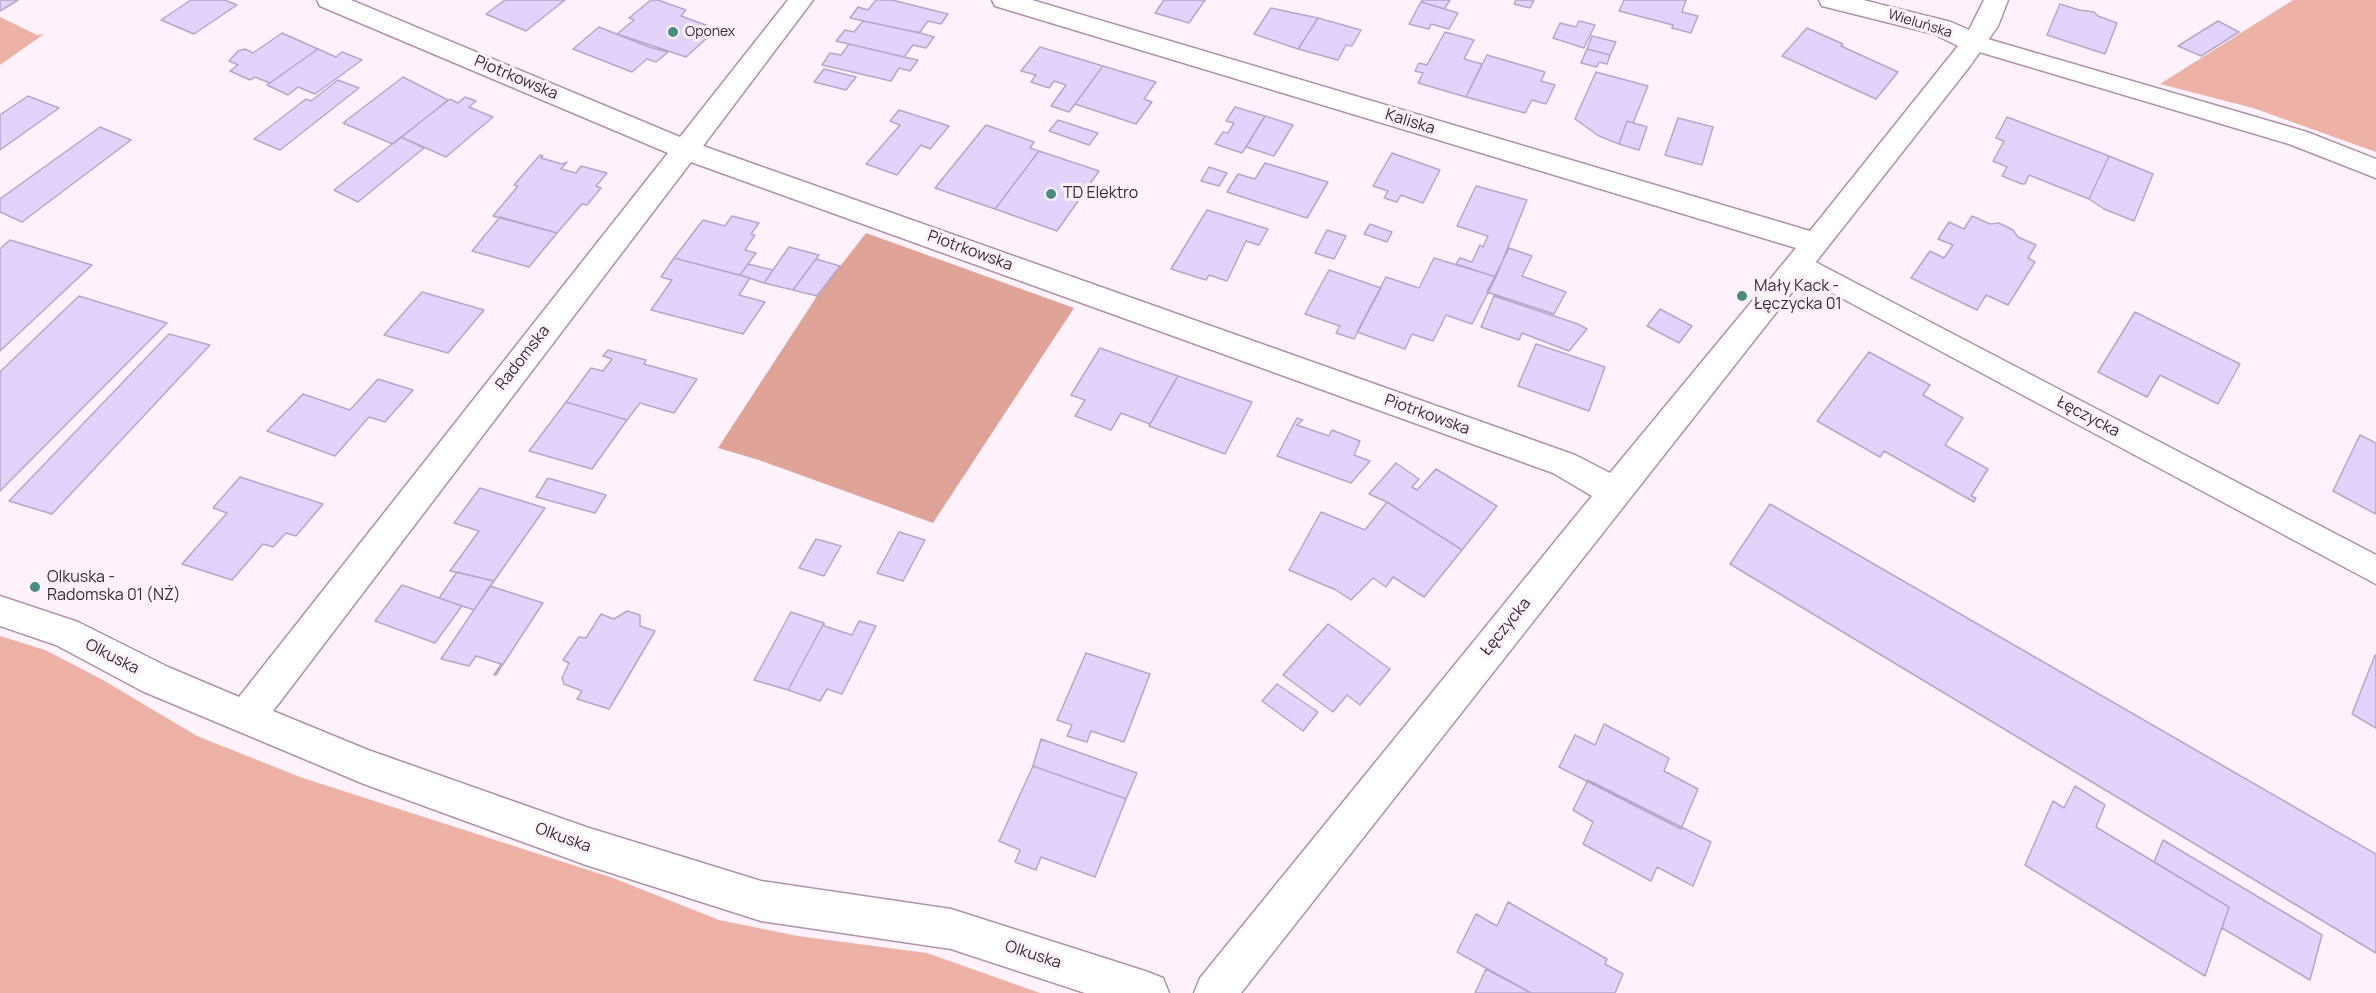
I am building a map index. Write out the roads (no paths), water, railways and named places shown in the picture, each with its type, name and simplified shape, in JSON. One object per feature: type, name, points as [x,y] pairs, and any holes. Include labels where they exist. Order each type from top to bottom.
[{"type":"street","name":"Piotrkowska","points":[[329,0],[684,149],[1564,464],[1614,492]]},
{"type":"street","name":"Radomska","points":[[246,717],[801,0]]},
{"type":"street","name":"Kaliska","points":[[1004,0],[1808,254]]},
{"type":"street","name":"Wieluńska","points":[[1831,0],[1942,28],[1974,43]]},
{"type":"street","name":"Łęczycka","points":[[1215,993],[1614,492],[1808,254],[1974,43],[1985,26],[1996,0]]},
{"type":"street","name":"Olkuska","points":[[0,611],[66,633],[155,679],[364,766],[585,846],[760,901],[951,928],[1148,993]]},
{"type":"lane","points":[[1974,43],[2298,138],[2376,169]]},
{"type":"lane","name":"Łęczycka","points":[[1808,254],[2376,570]]},
{"type":"place","name":"Oponex","points":[[673,32]]},
{"type":"place","name":"TD Elektro","points":[[1051,194]]},
{"type":"place","name":"Mały Kack - Łęczycka 01","points":[[1742,296]]},
{"type":"place","name":"Olkuska - Radomska 01 (NŻ)","points":[[35,587]]}]
